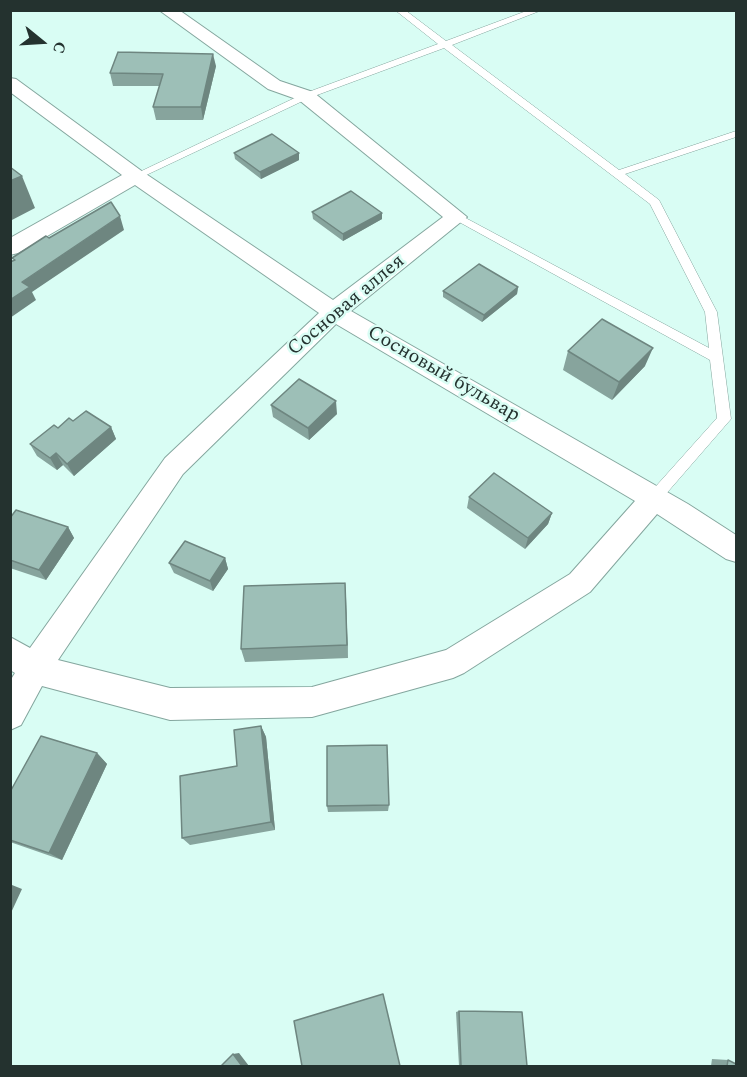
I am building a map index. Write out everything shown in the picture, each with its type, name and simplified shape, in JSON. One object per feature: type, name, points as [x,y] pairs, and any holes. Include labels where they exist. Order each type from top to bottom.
[{"type":"street","points":[[167,10],[274,85],[306,96],[456,217]]},
{"type":"street","name":"Сосновый бульвар","points":[[10,83],[136,176],[334,312],[654,498],[736,550]]},
{"type":"street","points":[[10,248],[136,176]]},
{"type":"street","name":"Сосновая аллея","points":[[10,714],[22,660],[174,466],[334,312],[456,217]]},
{"type":"street","points":[[22,660],[170,705],[312,702],[453,663],[580,583],[654,498]]},
{"type":"lane","points":[[399,10],[655,202],[711,312],[724,419],[654,498]]},
{"type":"lane","points":[[136,176],[306,96],[538,10]]},
{"type":"lane","points":[[616,174],[736,134]]},
{"type":"lane","points":[[456,217],[717,358]]},
{"type":"building","points":[[118,52],[213,54],[201,107],[153,107],[163,74],[110,73]]},
{"type":"building","points":[[272,134],[299,153],[260,172],[234,153]]},
{"type":"building","points":[[10,167],[22,176],[10,181]]},
{"type":"building","points":[[351,191],[382,213],[343,234],[312,212]]},
{"type":"building","points":[[111,202],[120,216],[22,282],[30,287],[10,300],[10,262],[15,260],[12,258],[46,236],[49,238]]},
{"type":"building","points":[[479,264],[518,287],[484,315],[443,291]]},
{"type":"building","points":[[602,319],[653,348],[619,382],[568,351]]},
{"type":"building","points":[[299,379],[336,401],[308,428],[271,405]]},
{"type":"building","points":[[86,411],[111,427],[67,464],[56,453],[50,458],[30,444],[54,425],[58,428],[69,418],[73,421]]},
{"type":"building","points":[[494,473],[552,513],[528,538],[469,497]]},
{"type":"building","points":[[16,510],[68,527],[39,570],[10,560],[10,518]]},
{"type":"building","points":[[185,541],[225,558],[210,581],[169,563]]},
{"type":"building","points":[[345,583],[347,645],[241,649],[244,586]]},
{"type":"building","points":[[261,726],[271,822],[182,838],[180,776],[237,766],[234,730]]},
{"type":"building","points":[[41,736],[97,753],[49,853],[10,840],[10,792]]},
{"type":"building","points":[[387,745],[389,805],[327,806],[327,746]]},
{"type":"building","points":[[383,994],[400,1066],[302,1066],[294,1021]]},
{"type":"building","points":[[459,1011],[522,1012],[527,1066],[461,1066]]},
{"type":"building","points":[[233,1054],[242,1066],[221,1066]]},
{"type":"building","points":[[728,1060],[736,1064],[736,1066],[727,1066]]}]
